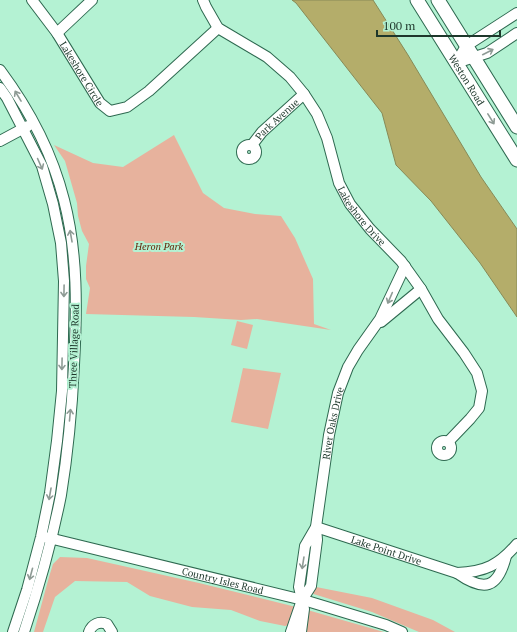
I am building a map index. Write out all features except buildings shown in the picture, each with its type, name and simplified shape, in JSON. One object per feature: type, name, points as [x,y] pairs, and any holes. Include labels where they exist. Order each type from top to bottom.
[{"type":"main road","name":"Weston Road","points":[[417,0],[517,160]]},
{"type":"main road","name":"Weston Road","points":[[438,0],[517,127]]},
{"type":"street","name":"Lakeshore Circle","points":[[32,0],[57,33],[100,103],[110,111],[127,107],[149,91],[218,28]]},
{"type":"street","points":[[57,33],[92,0]]},
{"type":"street","points":[[203,0],[218,28]]},
{"type":"street","points":[[456,63],[466,46],[517,13]]},
{"type":"street","name":"Lakeshore Drive","points":[[218,28],[267,58],[290,77],[304,94],[316,114],[327,138],[339,183],[350,204],[370,229],[405,266],[421,289],[438,319],[477,373],[482,391],[479,408],[448,442]]},
{"type":"street","points":[[456,63],[487,53],[517,33]]},
{"type":"street","name":"Three Village Road","points":[[0,70],[15,90],[34,122],[51,159],[64,199],[72,241],[76,280],[76,330],[69,435],[61,494],[52,539],[38,590],[24,632]]},
{"type":"street","name":"Three Village Road","points":[[0,88],[7,98],[42,166],[53,204],[61,243],[64,281],[62,391],[58,441],[50,493],[41,536],[27,590],[13,632]]},
{"type":"street","name":"Park Avenue","points":[[252,145],[262,132],[304,94]]},
{"type":"street","points":[[0,142],[34,122]]},
{"type":"street","name":"River Oaks Drive","points":[[301,632],[304,609],[299,587],[305,546],[316,527],[329,435],[338,393],[348,367],[358,350],[374,329],[405,266]]},
{"type":"street","name":"River Oaks Drive","points":[[374,329],[421,289]]},
{"type":"street","name":"Lake Point Drive","points":[[316,527],[457,573],[474,584],[490,584],[494,581],[501,574],[506,556]]},
{"type":"street","name":"Country Isles Road","points":[[41,536],[302,600],[402,632]]},
{"type":"street","name":"Lake Point Drive","points":[[457,573],[474,572],[488,568],[506,556],[517,544]]},
{"type":"street","points":[[291,632],[302,600]]},
{"type":"street","points":[[89,632],[93,625],[100,622],[110,626],[112,632]]},
{"type":"green space","name":"Heron Park","points":[[174,135],[203,193],[224,208],[255,214],[281,216],[295,238],[313,279],[314,324],[331,330],[257,319],[241,320],[86,314],[90,288],[86,279],[89,244],[82,231],[78,216],[77,203],[65,161],[54,145],[93,163],[123,167]]},
{"type":"green space","points":[[237,321],[253,325],[247,349],[231,345]]},
{"type":"green space","points":[[243,368],[281,373],[268,429],[231,422]]},
{"type":"green space","points":[[60,557],[87,558],[199,583],[304,609],[384,632],[291,632],[292,624],[285,626],[260,621],[231,610],[192,607],[150,596],[127,582],[75,581],[55,597],[43,632],[34,632],[53,564]]},
{"type":"green space","points":[[311,586],[372,598],[433,620],[455,632],[419,632],[372,612],[307,592]]},
{"type":"shaded area","points":[[292,0],[373,0],[408,55],[481,177],[517,229],[517,317],[480,263],[431,201],[396,165],[382,113],[296,3]]}]
